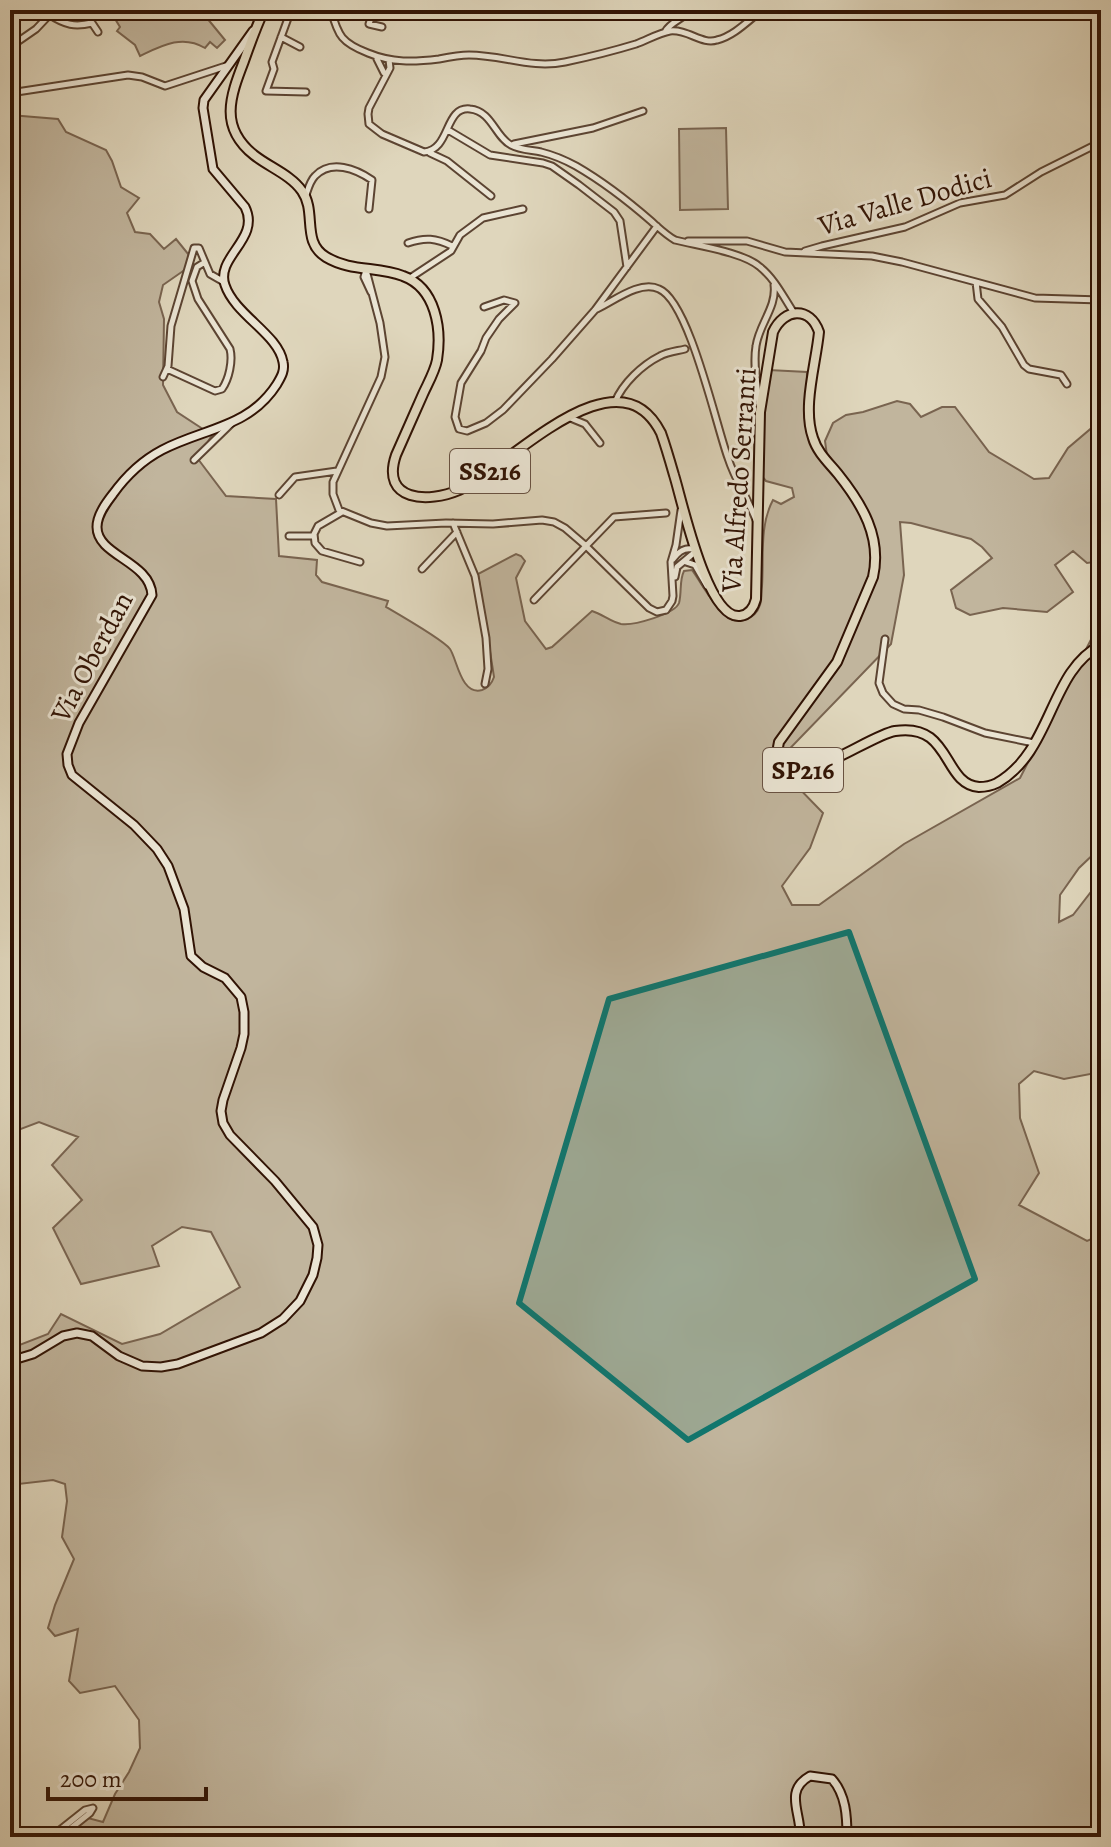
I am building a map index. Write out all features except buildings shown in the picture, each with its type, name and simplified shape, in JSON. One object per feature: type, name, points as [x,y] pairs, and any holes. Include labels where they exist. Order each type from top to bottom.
[{"type":"main road","points":[[264,10],[234,87],[230,106],[234,131],[247,149],[293,181],[305,196],[314,245],[323,255],[348,266],[398,274],[409,279]]},
{"type":"main road","name":"SS216","points":[[409,279],[422,289],[432,303],[438,340],[434,368],[394,462],[394,479],[402,490],[423,499],[458,490],[567,417],[589,406],[615,403]]},
{"type":"main road","name":"Via Alfredo Serranti","points":[[615,403],[640,408],[655,421],[703,573],[726,610],[735,616],[745,614],[754,605],[760,412],[775,328],[785,316],[794,313]]},
{"type":"main road","name":"SP216","points":[[794,313],[809,318],[819,332],[809,410],[810,428],[816,446],[849,487],[868,519],[874,537],[875,564],[872,579],[841,655],[779,742],[781,762],[788,769],[805,770],[884,733],[909,730],[936,742],[963,782],[986,787],[1007,776],[1023,759],[1035,743],[1072,670],[1086,654],[1101,645]]},
{"type":"street","points":[[291,10],[272,62],[274,69],[266,91],[306,92]]},
{"type":"street","points":[[331,10],[336,29],[346,42],[373,55],[403,62]]},
{"type":"street","points":[[359,10],[371,18],[369,24],[382,27]]},
{"type":"street","points":[[665,33],[668,27],[691,10]]},
{"type":"street","points":[[491,196],[437,155],[382,134],[369,124],[369,108],[385,75],[395,65],[471,54],[545,65],[610,51],[676,31],[715,41],[731,34],[762,10]]},
{"type":"street","points":[[813,10],[842,15],[866,10]]},
{"type":"street","points":[[10,47],[36,29],[52,12],[65,24],[79,26],[92,23],[98,32]]},
{"type":"street","points":[[163,377],[167,369],[171,326],[195,248],[199,248],[210,274],[224,282],[226,267],[247,233],[248,214],[245,207],[213,169],[203,104],[258,24]]},
{"type":"street","points":[[281,37],[300,47]]},
{"type":"street","points":[[373,55],[385,75]]},
{"type":"street","points":[[385,75],[385,63],[389,60]]},
{"type":"street","points":[[10,93],[128,75],[165,86],[230,65]]},
{"type":"street","points":[[424,152],[435,150],[458,113],[472,109],[490,121],[509,145],[545,153],[576,166],[618,194],[675,240],[747,259],[762,268],[794,313]]},
{"type":"street","points":[[509,145],[593,128],[643,111]]},
{"type":"street","points":[[448,130],[490,155],[552,166],[579,185],[614,212],[620,221],[627,268]]},
{"type":"street","name":"Via Valle Dodici","points":[[803,252],[905,227],[960,203],[1005,195],[1046,168],[1101,142]]},
{"type":"street","points":[[305,196],[318,174],[341,167],[372,180],[369,209]]},
{"type":"street","points":[[409,279],[451,252],[460,235],[483,218],[523,209]]},
{"type":"street","points":[[484,307],[504,300],[515,303],[486,338],[461,383],[455,417],[459,429],[467,431],[486,423],[503,410],[595,310],[657,226]]},
{"type":"street","points":[[408,243],[428,238],[453,246]]},
{"type":"street","points":[[675,240],[747,241],[778,250],[880,257],[1037,298],[1101,300]]},
{"type":"street","points":[[167,369],[215,391],[226,384],[232,358],[230,349],[198,299],[192,283],[197,267],[205,262]]},
{"type":"street","points":[[348,266],[370,286]]},
{"type":"street","points":[[366,270],[364,277],[374,301],[385,357],[383,371],[333,482],[337,507],[342,512],[387,526],[549,521],[565,528],[649,608],[657,612],[666,610],[676,600],[675,571],[695,551],[679,552],[672,561],[673,596],[666,610]]},
{"type":"street","points":[[370,286],[374,275],[382,272]]},
{"type":"street","points":[[760,412],[756,347],[773,300],[772,280]]},
{"type":"street","name":"Via Oberdan","points":[[10,1361],[33,1354],[63,1336],[77,1333],[92,1336],[130,1362],[151,1367],[167,1366],[261,1333],[283,1319],[300,1301],[316,1267],[318,1245],[313,1227],[275,1181],[230,1135],[221,1117],[223,1100],[244,1034],[242,1001],[225,978],[197,963],[191,956],[184,909],[168,866],[157,849],[137,828],[72,775],[67,759],[79,723],[152,595],[146,576],[102,541],[97,529],[101,514],[118,486],[151,457],[170,446],[246,416],[264,401],[282,377],[284,366],[276,346],[239,308],[224,282]]},
{"type":"street","points":[[976,282],[978,299],[1002,327],[1025,366],[1061,375],[1067,384]]},
{"type":"street","points":[[615,284],[615,292],[625,294]]},
{"type":"street","points":[[595,310],[642,287],[662,290],[674,301],[693,346],[727,457],[755,515],[757,529]]},
{"type":"street","points":[[615,403],[634,374],[660,356],[685,349]]},
{"type":"street","points":[[567,417],[585,424],[600,443]]},
{"type":"street","points":[[194,460],[232,423]]},
{"type":"street","points":[[279,495],[295,477],[338,471]]},
{"type":"street","points":[[671,568],[681,518],[681,501]]},
{"type":"street","points":[[342,512],[318,526],[314,536],[316,545],[322,551],[360,562]]},
{"type":"street","points":[[534,600],[615,516],[666,513]]},
{"type":"street","points":[[453,523],[475,576],[486,638],[488,669],[485,684]]},
{"type":"street","points":[[422,569],[457,532]]},
{"type":"street","points":[[289,536],[314,536]]},
{"type":"street","points":[[681,564],[688,562],[695,565],[719,601]]},
{"type":"street","points":[[885,639],[879,683],[893,704],[943,717],[981,732],[1035,743]]},
{"type":"street","points":[[800,1837],[795,1800],[797,1788],[810,1776],[832,1779],[839,1787],[847,1819],[847,1837]]},
{"type":"street","points":[[51,1837],[85,1810],[93,1808],[60,1837]]},
{"type":"street","points":[[10,1826],[15,1837]]},
{"type":"highlighted area","points":[[849,932],[975,1279],[688,1440],[519,1303],[609,999]]},
{"type":"shaded area","points":[[118,10],[203,10],[225,40],[217,48],[210,42],[205,48],[188,42],[172,43],[140,56],[135,45],[117,31],[120,27],[112,14]]},
{"type":"shaded area","points":[[10,115],[58,119],[66,132],[106,150],[121,187],[139,198],[127,213],[135,232],[150,234],[164,249],[176,239],[189,255],[186,269],[163,285],[159,302],[164,319],[163,385],[177,412],[212,435],[198,459],[226,496],[276,499],[279,556],[317,560],[316,575],[322,582],[388,601],[386,607],[450,649],[464,682],[475,690],[486,688],[494,677],[478,574],[516,554],[525,561],[516,578],[525,621],[546,649],[592,611],[617,623],[627,624],[670,611],[679,603],[684,571],[692,570],[716,605],[730,618],[745,620],[758,610],[764,531],[769,510],[773,500],[781,504],[794,497],[792,488],[766,481],[761,475],[763,409],[769,370],[807,372],[806,422],[828,463],[825,441],[833,423],[846,415],[897,401],[910,404],[921,417],[942,407],[955,407],[989,452],[1034,479],[1049,478],[1068,448],[1101,420],[1101,526],[1096,529],[1101,537],[1101,561],[1087,563],[1073,551],[1055,565],[1073,592],[1047,612],[1003,608],[970,615],[956,608],[951,590],[992,558],[971,539],[900,522],[904,575],[891,644],[771,768],[791,780],[823,813],[810,848],[782,886],[792,905],[819,905],[904,844],[1020,778],[1101,620],[1101,847],[1079,868],[1060,895],[1059,922],[1073,915],[1101,879],[1101,1072],[1064,1079],[1034,1071],[1019,1084],[1020,1118],[1039,1173],[1019,1205],[1087,1241],[1101,1235],[1101,1368],[1094,1376],[1101,1388],[1101,1837],[65,1837],[88,1818],[103,1822],[140,1748],[139,1720],[115,1686],[80,1693],[69,1681],[78,1629],[55,1636],[48,1628],[74,1559],[62,1537],[67,1501],[65,1484],[53,1480],[10,1485],[10,1456],[18,1447],[10,1445],[10,1347],[48,1334],[61,1314],[122,1344],[160,1334],[240,1287],[211,1232],[182,1227],[152,1246],[159,1266],[81,1284],[53,1228],[82,1200],[52,1165],[78,1137],[39,1122],[13,1132],[10,1130]]},
{"type":"shaded area","points":[[726,128],[728,209],[680,210],[679,129]]}]
